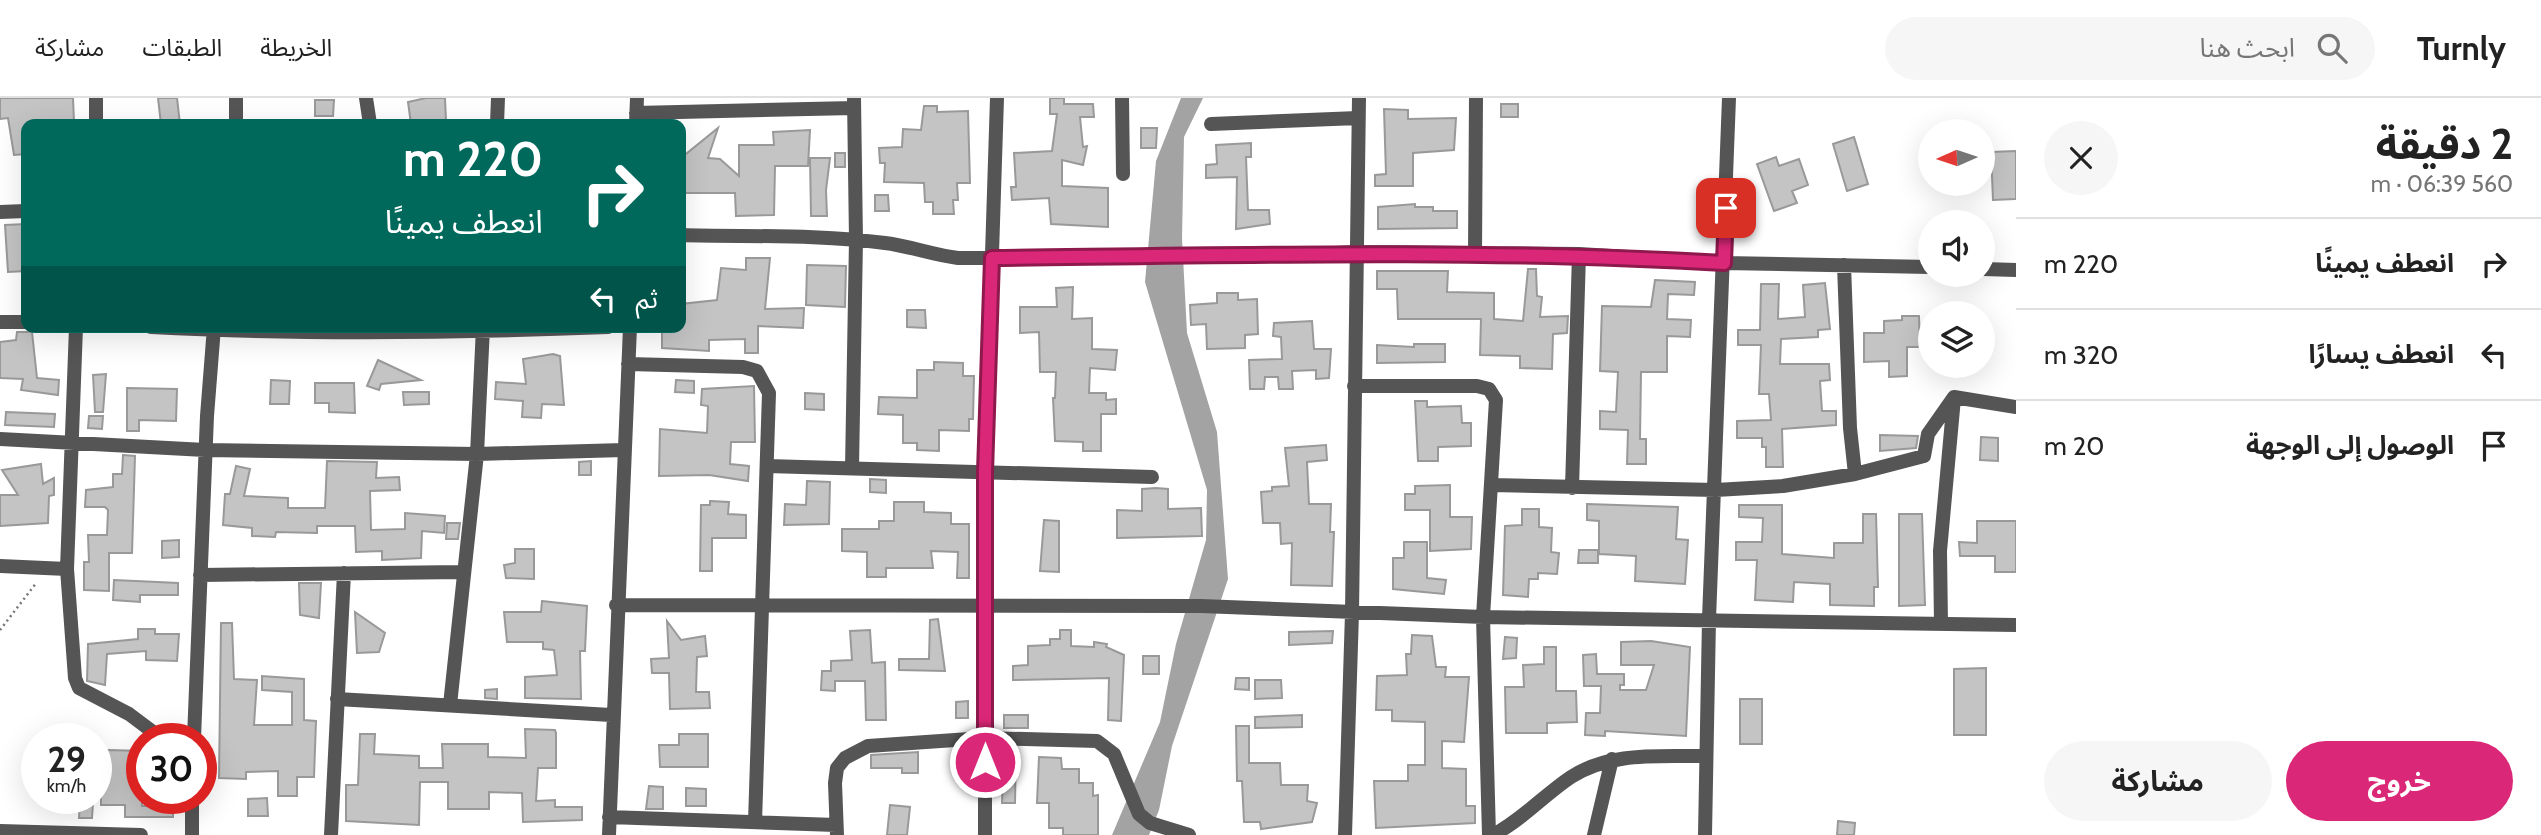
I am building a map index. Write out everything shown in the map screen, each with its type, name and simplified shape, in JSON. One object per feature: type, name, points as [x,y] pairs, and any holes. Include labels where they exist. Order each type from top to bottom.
[{"type":"street","points":[[96,98],[96,119]]},
{"type":"street","points":[[236,98],[236,119]]},
{"type":"street","points":[[366,98],[369,119]]},
{"type":"street","points":[[497,119],[498,98]]},
{"type":"street","points":[[637,98],[636,119],[854,103],[856,240],[852,468]]},
{"type":"street","points":[[985,835],[985,472],[997,98]]},
{"type":"street","points":[[1122,98],[1123,174]]},
{"type":"street","points":[[1345,835],[1352,613],[1359,98]]},
{"type":"street","points":[[1475,253],[1476,98]]},
{"type":"street","points":[[1705,835],[1709,619],[1730,98]]},
{"type":"street","points":[[1211,124],[1357,118]]},
{"type":"street","points":[[0,212],[21,211]]},
{"type":"street","points":[[686,235],[856,240],[888,243],[925,254],[992,258],[1275,256],[1355,252],[1475,253],[1578,254],[1724,263],[1918,267]]},
{"type":"street","points":[[1572,488],[1578,254]]},
{"type":"street","points":[[1844,265],[1850,428],[1855,474]]},
{"type":"street","points":[[1995,269],[2016,270]]},
{"type":"street","points":[[0,322],[21,322]]},
{"type":"street","points":[[76,333],[67,569],[77,686],[141,723]]},
{"type":"street","points":[[195,723],[205,450],[214,333]]},
{"type":"street","points":[[450,705],[462,572],[477,454],[483,333]]},
{"type":"street","points":[[609,835],[611,715],[630,333]]},
{"type":"street","points":[[628,364],[743,367],[757,371],[769,393],[755,822]]},
{"type":"street","points":[[1354,386],[1477,386],[1489,389],[1496,400],[1483,617],[1491,835],[1510,827],[1573,776],[1612,759],[1706,757]]},
{"type":"street","points":[[1492,485],[1716,491],[1783,486],[1855,474],[1924,456],[1928,435],[1954,397]]},
{"type":"street","points":[[1954,397],[2016,407]]},
{"type":"street","points":[[1941,624],[1941,551],[1954,397]]},
{"type":"street","points":[[0,439],[205,450],[477,454],[624,450]]},
{"type":"street","points":[[767,466],[1152,477]]},
{"type":"street","points":[[0,566],[67,569]]},
{"type":"street","points":[[200,575],[462,572]]},
{"type":"street","points":[[331,835],[344,573]]},
{"type":"street","points":[[616,604],[1201,606],[1483,617],[2016,625]]},
{"type":"street","points":[[337,699],[611,715]]},
{"type":"street","points":[[609,817],[755,822],[836,830],[837,768],[856,751],[868,746],[984,738],[1097,741],[1114,754],[1139,814],[1150,823],[1189,835]]},
{"type":"street","points":[[1594,835],[1612,759]]},
{"type":"street","points":[[192,814],[192,835]]},
{"type":"street","points":[[0,831],[141,835]]},
{"type":"path","points":[[0,630],[48,568]]},
{"type":"shaded area","points":[[1181,98],[1203,98],[1184,137],[1182,238],[1187,333],[1217,432],[1228,579],[1172,746],[1159,810],[1149,835],[1112,835],[1160,722],[1176,644],[1206,540],[1207,490],[1145,282],[1156,161]]},
{"type":"building","points":[[0,98],[73,98],[74,119],[21,119],[21,154],[14,155],[8,118],[0,119]]},
{"type":"building","points":[[158,98],[177,98],[179,119],[160,119]]},
{"type":"building","points":[[445,98],[446,119],[410,119],[408,102]]},
{"type":"building","points":[[1050,98],[1064,98],[1064,104],[1093,104],[1094,117],[1080,117],[1083,147],[1087,146],[1083,165],[1062,160],[1062,186],[1108,188],[1108,227],[1051,224],[1049,198],[1012,200],[1011,187],[1016,187],[1014,153],[1052,151],[1057,114],[1050,114]]},
{"type":"building","points":[[315,100],[334,100],[333,116],[315,116]]},
{"type":"building","points":[[1501,104],[1518,104],[1518,117],[1501,117]]},
{"type":"building","points":[[924,106],[937,106],[937,112],[968,111],[970,183],[957,183],[958,200],[953,200],[954,214],[933,214],[933,202],[925,202],[924,183],[884,182],[885,163],[880,163],[879,148],[902,147],[903,129],[921,130]]},
{"type":"building","points":[[1384,109],[1408,110],[1408,119],[1456,118],[1454,150],[1413,153],[1413,186],[1375,186],[1375,175],[1386,174]]},
{"type":"building","points":[[718,128],[708,158],[720,159],[739,176],[739,145],[774,145],[773,132],[810,130],[808,166],[775,166],[774,215],[736,216],[735,193],[686,193],[686,154]]},
{"type":"building","points":[[1141,128],[1157,128],[1156,148],[1141,148]]},
{"type":"building","points":[[1854,137],[1868,184],[1847,191],[1833,144]]},
{"type":"building","points":[[1251,143],[1251,157],[1246,157],[1248,210],[1269,210],[1270,224],[1236,229],[1237,177],[1206,178],[1206,165],[1217,164],[1216,145]]},
{"type":"building","points":[[2016,151],[2016,199],[1993,200],[1995,152]]},
{"type":"building","points":[[835,153],[845,153],[845,167],[835,167]]},
{"type":"building","points":[[1776,157],[1779,166],[1799,159],[1808,185],[1792,191],[1797,203],[1774,211],[1757,164]]},
{"type":"building","points":[[810,158],[830,158],[826,190],[827,216],[811,216]]},
{"type":"building","points":[[875,195],[888,195],[889,211],[875,211]]},
{"type":"building","points":[[1415,204],[1415,207],[1433,207],[1433,211],[1457,211],[1457,228],[1378,229],[1378,207]]},
{"type":"building","points":[[21,224],[21,271],[8,272],[5,225]]},
{"type":"building","points":[[746,258],[770,258],[765,309],[804,308],[803,328],[758,326],[758,353],[745,353],[745,339],[709,340],[709,351],[662,348],[662,333],[686,333],[686,303],[717,300],[721,268],[746,270]]},
{"type":"building","points":[[807,265],[846,266],[845,307],[806,305]]},
{"type":"building","points":[[1528,269],[1536,269],[1537,296],[1542,297],[1540,317],[1568,316],[1567,333],[1553,334],[1552,369],[1520,368],[1520,356],[1480,355],[1481,319],[1398,319],[1397,289],[1377,289],[1377,271],[1448,271],[1447,292],[1494,293],[1494,319],[1523,321]]},
{"type":"building","points":[[1655,280],[1695,282],[1694,295],[1668,294],[1667,319],[1691,320],[1690,337],[1667,336],[1667,372],[1641,372],[1640,439],[1646,439],[1646,464],[1627,464],[1628,430],[1600,429],[1600,411],[1616,412],[1618,372],[1600,371],[1602,306],[1651,307]]},
{"type":"building","points":[[1825,283],[1830,329],[1818,330],[1818,337],[1781,339],[1780,364],[1829,364],[1830,380],[1820,381],[1822,411],[1836,411],[1836,425],[1782,429],[1783,467],[1766,467],[1766,447],[1762,447],[1762,438],[1737,438],[1737,421],[1771,420],[1769,394],[1759,394],[1761,345],[1738,345],[1738,330],[1760,330],[1761,284],[1779,284],[1778,319],[1805,317],[1803,285]]},
{"type":"building","points":[[1073,287],[1072,319],[1092,318],[1092,349],[1117,350],[1115,370],[1090,368],[1089,393],[1106,393],[1106,400],[1116,399],[1116,414],[1101,414],[1101,451],[1083,451],[1083,442],[1055,441],[1053,398],[1056,372],[1040,372],[1039,332],[1020,333],[1020,307],[1057,307],[1056,288]]},
{"type":"building","points":[[1217,293],[1238,293],[1238,300],[1257,299],[1258,334],[1245,335],[1245,348],[1207,349],[1206,324],[1191,325],[1190,305],[1217,303]]},
{"type":"building","points":[[907,310],[925,310],[926,328],[907,327]]},
{"type":"building","points":[[1902,316],[1918,316],[1918,347],[1907,347],[1907,376],[1889,377],[1889,361],[1864,362],[1864,333],[1884,333],[1884,321],[1902,320]]},
{"type":"building","points":[[1312,321],[1314,349],[1331,349],[1329,378],[1316,379],[1316,370],[1292,371],[1293,389],[1279,389],[1278,377],[1265,377],[1264,389],[1250,389],[1249,360],[1282,359],[1281,337],[1273,336],[1274,323]]},
{"type":"building","points":[[17,332],[32,333],[37,378],[59,380],[58,395],[21,390],[23,379],[0,378],[0,342],[16,340]]},
{"type":"building","points":[[1414,344],[1445,344],[1445,362],[1377,363],[1377,345],[1414,347]]},
{"type":"building","points":[[553,354],[560,356],[564,405],[542,404],[541,418],[522,417],[523,401],[495,399],[496,382],[526,384],[523,359]]},
{"type":"building","points":[[378,360],[421,380],[381,384],[379,390],[367,386]]},
{"type":"building","points":[[934,362],[963,363],[963,376],[974,376],[973,419],[969,419],[969,431],[939,430],[939,451],[917,450],[917,443],[903,443],[903,415],[878,414],[879,397],[917,398],[917,370],[934,370]]},
{"type":"building","points":[[106,374],[103,412],[95,412],[93,375]]},
{"type":"building","points":[[271,380],[290,381],[289,404],[270,404]]},
{"type":"building","points":[[676,380],[694,381],[694,393],[675,392]]},
{"type":"building","points":[[315,383],[354,383],[355,413],[329,412],[329,403],[315,403]]},
{"type":"building","points":[[754,386],[755,442],[731,442],[730,464],[749,466],[748,481],[709,475],[659,476],[660,429],[707,433],[708,406],[701,405],[702,389]]},
{"type":"building","points":[[127,388],[177,389],[176,421],[139,420],[139,431],[127,431]]},
{"type":"building","points":[[403,392],[429,392],[429,404],[404,405]]},
{"type":"building","points":[[805,393],[824,394],[824,410],[805,409]]},
{"type":"building","points":[[1415,401],[1427,401],[1427,407],[1461,406],[1462,423],[1471,423],[1471,446],[1438,447],[1438,461],[1418,461]]},
{"type":"building","points":[[6,412],[55,414],[54,427],[5,425]]},
{"type":"building","points":[[89,416],[103,416],[102,429],[88,428]]},
{"type":"building","points":[[1880,435],[1918,436],[1916,448],[1880,451]]},
{"type":"building","points":[[1981,437],[1998,438],[1998,461],[1980,460]]},
{"type":"building","points":[[1326,445],[1327,460],[1307,462],[1309,504],[1331,504],[1330,532],[1334,532],[1332,586],[1291,585],[1292,543],[1281,544],[1280,523],[1263,523],[1261,492],[1272,491],[1272,487],[1289,486],[1285,448]]},
{"type":"building","points":[[123,455],[135,456],[132,553],[109,553],[109,591],[84,590],[84,562],[89,562],[88,535],[107,535],[108,510],[105,507],[85,507],[86,490],[113,487],[113,474],[122,474]]},
{"type":"building","points":[[327,461],[377,462],[376,478],[399,477],[400,490],[370,491],[371,530],[405,529],[405,513],[445,516],[444,533],[422,531],[421,558],[382,560],[382,551],[356,552],[355,526],[317,526],[317,533],[276,532],[275,537],[252,536],[252,528],[223,525],[225,494],[230,494],[236,466],[250,469],[244,496],[288,498],[288,508],[325,508]]},
{"type":"building","points":[[591,461],[591,475],[579,475],[579,462]]},
{"type":"building","points":[[41,464],[43,484],[54,478],[54,495],[49,496],[48,523],[0,526],[0,495],[18,495],[2,470]]},
{"type":"building","points":[[870,479],[886,480],[886,493],[870,492]]},
{"type":"building","points":[[807,481],[830,482],[829,524],[784,525],[785,504],[806,505]]},
{"type":"building","points":[[1450,485],[1450,517],[1472,517],[1471,549],[1430,551],[1430,510],[1405,510],[1405,494],[1415,494],[1415,486]]},
{"type":"building","points":[[1142,489],[1168,489],[1168,509],[1201,508],[1202,536],[1117,538],[1117,510],[1142,511]]},
{"type":"building","points":[[710,501],[729,502],[728,514],[746,515],[746,538],[712,538],[712,571],[700,571],[701,505],[710,505]]},
{"type":"building","points":[[894,502],[924,502],[924,512],[951,513],[951,524],[969,524],[969,578],[957,578],[958,552],[931,551],[933,568],[886,568],[886,577],[867,577],[867,552],[842,551],[842,529],[879,529],[879,521],[894,521]]},
{"type":"building","points":[[1587,504],[1678,507],[1676,539],[1688,540],[1685,584],[1635,581],[1636,556],[1599,554],[1599,521],[1587,520]]},
{"type":"building","points":[[1739,505],[1782,505],[1782,554],[1834,558],[1834,543],[1863,543],[1863,514],[1876,514],[1878,587],[1874,587],[1874,606],[1830,605],[1830,584],[1794,582],[1793,602],[1755,600],[1757,560],[1736,560],[1736,542],[1762,542],[1763,518],[1739,517]]},
{"type":"building","points":[[1522,509],[1539,509],[1539,527],[1552,528],[1551,552],[1559,553],[1557,574],[1538,573],[1538,579],[1529,579],[1528,597],[1503,595],[1505,526],[1522,525]]},
{"type":"building","points":[[1899,514],[1922,514],[1925,605],[1899,606]]},
{"type":"building","points":[[1044,520],[1059,521],[1059,572],[1040,571]]},
{"type":"building","points":[[1977,521],[2016,521],[2016,572],[1995,572],[1995,556],[1960,556],[1959,542],[1977,543]]},
{"type":"building","points":[[447,523],[460,523],[458,539],[446,539]]},
{"type":"building","points":[[179,540],[179,557],[162,558],[162,541]]},
{"type":"building","points":[[1404,542],[1427,542],[1427,578],[1446,580],[1444,594],[1393,589],[1393,558],[1404,558]]},
{"type":"building","points":[[515,549],[534,549],[534,579],[506,578],[504,565],[515,563]]},
{"type":"building","points":[[1579,550],[1598,550],[1598,563],[1578,563]]},
{"type":"building","points":[[114,580],[178,583],[178,595],[140,595],[140,602],[113,600]]},
{"type":"building","points":[[299,583],[321,583],[319,618],[300,615]]},
{"type":"building","points":[[542,601],[587,606],[585,651],[580,651],[581,699],[525,698],[525,677],[557,675],[554,650],[543,649],[543,642],[507,642],[504,612],[541,612]]},
{"type":"building","points":[[355,612],[385,633],[379,652],[357,653]]},
{"type":"building","points":[[938,619],[945,671],[899,670],[899,659],[929,659],[930,620]]},
{"type":"building","points":[[667,621],[681,640],[705,636],[707,656],[697,657],[696,692],[709,692],[710,708],[670,709],[669,673],[652,673],[651,659],[669,658]]},
{"type":"building","points":[[221,623],[232,623],[234,679],[257,680],[254,725],[292,725],[292,692],[262,690],[262,676],[304,679],[304,720],[316,721],[314,777],[297,777],[297,796],[278,796],[278,771],[246,772],[246,779],[219,778]]},
{"type":"building","points":[[138,629],[155,629],[155,634],[179,634],[177,661],[146,660],[146,651],[107,654],[105,685],[87,681],[88,644],[138,639]]},
{"type":"building","points":[[870,630],[872,663],[885,662],[886,720],[866,720],[865,681],[835,681],[835,691],[821,690],[822,671],[831,671],[831,661],[852,660],[850,631]]},
{"type":"building","points":[[1060,630],[1071,630],[1071,646],[1094,647],[1094,642],[1107,644],[1106,647],[1124,655],[1121,721],[1108,720],[1109,678],[1013,680],[1013,666],[1028,665],[1028,646],[1050,645],[1050,639],[1060,639]]},
{"type":"building","points":[[1333,631],[1332,643],[1289,645],[1289,632]]},
{"type":"building","points":[[1412,635],[1432,636],[1436,667],[1446,667],[1445,677],[1469,677],[1464,742],[1442,741],[1442,768],[1466,769],[1466,806],[1475,806],[1475,823],[1376,828],[1374,781],[1408,781],[1408,765],[1425,765],[1425,722],[1392,721],[1392,710],[1376,710],[1377,676],[1407,675],[1406,654],[1411,654]]},
{"type":"building","points":[[1505,637],[1517,638],[1516,658],[1503,659]]},
{"type":"building","points":[[1651,641],[1690,647],[1686,736],[1605,731],[1605,736],[1585,735],[1586,713],[1600,713],[1601,686],[1584,686],[1583,655],[1596,654],[1597,674],[1624,674],[1624,685],[1620,685],[1620,690],[1646,690],[1654,665],[1621,665],[1621,642]]},
{"type":"building","points":[[1544,647],[1556,647],[1556,691],[1576,691],[1577,722],[1547,723],[1547,733],[1506,733],[1505,687],[1524,687],[1523,665],[1544,664]]},
{"type":"building","points":[[1143,656],[1159,656],[1159,674],[1143,674]]},
{"type":"building","points":[[1986,668],[1986,735],[1954,735],[1954,669]]},
{"type":"building","points":[[1236,678],[1249,678],[1249,690],[1235,689]]},
{"type":"building","points":[[1255,680],[1281,680],[1282,698],[1255,699]]},
{"type":"building","points":[[497,689],[497,699],[485,698],[485,690]]},
{"type":"building","points":[[1740,699],[1762,699],[1762,744],[1740,744]]},
{"type":"building","points":[[968,701],[968,718],[956,718],[956,702]]},
{"type":"building","points":[[1004,715],[1028,715],[1028,728],[1004,728]]},
{"type":"building","points":[[1302,715],[1302,727],[1255,728],[1255,717]]},
{"type":"building","points":[[1236,726],[1249,726],[1249,763],[1280,763],[1281,785],[1308,785],[1307,801],[1317,803],[1312,822],[1261,829],[1260,822],[1244,822],[1242,781],[1237,781]]},
{"type":"building","points":[[525,729],[555,730],[556,733],[556,768],[538,768],[536,801],[555,800],[555,807],[582,807],[582,820],[523,822],[522,793],[489,792],[489,809],[448,809],[448,782],[420,782],[419,825],[346,821],[346,785],[358,785],[360,734],[375,734],[374,754],[419,756],[419,768],[443,768],[442,744],[488,744],[488,757],[526,758]]},
{"type":"building","points":[[679,734],[708,734],[708,767],[660,767],[659,745],[679,745]]},
{"type":"building","points":[[112,750],[126,751],[126,814],[173,814],[173,817],[125,817],[125,805],[112,805]]},
{"type":"building","points":[[1004,750],[1016,750],[1015,803],[1002,803]]},
{"type":"building","points":[[918,752],[918,773],[902,773],[902,768],[871,768],[871,755]]},
{"type":"building","points":[[1039,757],[1061,758],[1062,769],[1079,769],[1079,783],[1093,783],[1093,796],[1098,795],[1098,835],[1063,835],[1063,828],[1049,828],[1049,803],[1037,803]]},
{"type":"building","points":[[649,786],[663,787],[663,809],[646,809]]},
{"type":"building","points":[[686,788],[706,789],[706,806],[686,806]]},
{"type":"building","points":[[267,798],[268,816],[248,816],[248,799]]},
{"type":"building","points":[[890,805],[910,807],[907,835],[887,835]]},
{"type":"building","points":[[79,814],[92,814],[92,818],[79,818]]},
{"type":"building","points":[[1838,821],[1855,823],[1854,835],[1837,835]]},
{"type":"route","points":[[985,762],[985,472],[992,258],[1275,256],[1355,252],[1578,254],[1724,263],[1726,208]]}]
